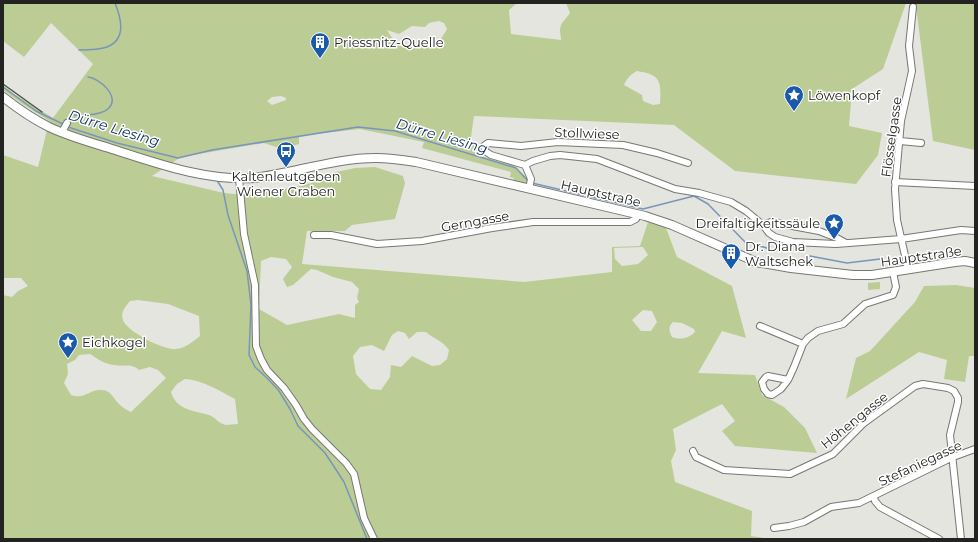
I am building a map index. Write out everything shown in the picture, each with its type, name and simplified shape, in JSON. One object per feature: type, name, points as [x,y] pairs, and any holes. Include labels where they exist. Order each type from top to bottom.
[{"type":"main road","name":"Hauptstraße","points":[[3,97],[39,121],[64,128],[165,166],[216,176],[239,178],[266,177],[343,161],[376,158],[416,162],[530,185],[638,214],[672,225],[756,262],[791,268],[853,275],[872,275],[965,261],[975,263]]},
{"type":"street","name":"Flösselgasse","points":[[908,270],[896,211],[895,182],[901,121],[912,71],[910,46],[913,7]]},
{"type":"street","points":[[900,141],[921,143]]},
{"type":"street","name":"Stollwiese","points":[[525,166],[491,155],[485,151],[484,146],[488,143],[521,146],[558,142],[623,145],[657,153],[688,163]]},
{"type":"street","points":[[530,185],[525,166],[533,161],[550,156],[597,159],[675,189],[699,193],[731,202],[746,210],[775,237],[793,242],[818,244],[846,243],[901,239],[961,230],[975,231]]},
{"type":"street","points":[[239,178],[244,234],[255,285],[255,330],[258,352],[268,370],[284,388],[304,419],[346,463],[354,474],[364,518],[374,539]]},
{"type":"street","points":[[895,182],[975,186]]},
{"type":"street","name":"Gerngasse","points":[[314,235],[331,235],[377,244],[422,241],[533,222],[630,222],[636,219],[638,214]]},
{"type":"street","points":[[763,225],[771,222],[819,231],[846,243]]},
{"type":"street","points":[[788,380],[803,344],[808,338],[818,331],[843,324],[866,304],[893,295],[896,287],[893,272]]},
{"type":"street","points":[[760,326],[803,344]]},
{"type":"street","name":"Höhengasse","points":[[693,451],[696,457],[724,470],[790,474],[833,454],[864,423],[912,388],[923,384],[948,388],[953,390],[957,395],[958,402],[950,435],[961,539]]},
{"type":"street","name":"Stefaniegasse","points":[[774,528],[804,522],[831,507],[859,503],[874,497],[953,457],[975,449]]},
{"type":"street","name":"Stefaniegasse","points":[[874,497],[875,502],[880,507],[940,539]]},
{"type":"green space","points":[[3,3],[517,3],[509,10],[511,34],[561,40],[560,27],[570,13],[566,3],[906,3],[883,69],[852,89],[849,126],[882,133],[878,155],[856,184],[735,171],[674,125],[474,116],[470,144],[478,147],[478,151],[481,156],[514,166],[529,180],[528,186],[513,182],[514,178],[510,177],[511,172],[422,148],[424,142],[360,129],[299,136],[299,144],[282,149],[264,143],[181,157],[152,176],[224,193],[244,195],[292,188],[327,179],[327,174],[355,168],[375,167],[403,176],[405,183],[395,219],[352,225],[345,231],[307,231],[302,264],[524,282],[612,272],[612,247],[640,246],[648,222],[666,228],[677,257],[732,286],[746,338],[722,331],[698,373],[755,375],[762,395],[784,407],[805,428],[817,453],[735,446],[722,431],[735,421],[722,404],[673,429],[676,450],[671,461],[675,482],[752,511],[751,536],[764,539],[3,539],[3,295],[12,297],[18,291],[28,286],[21,278],[3,278],[3,155],[38,167],[47,130],[51,122],[3,90],[3,85],[14,94],[53,118],[93,64],[51,23],[24,57],[3,41]],"holes":[[[439,21],[444,23],[447,29],[439,44],[416,48],[410,48],[398,43],[392,38],[387,30],[399,34],[412,26],[425,27],[429,23]],[[637,71],[656,77],[660,85],[660,104],[653,105],[643,101],[642,95],[624,85],[626,80]],[[281,96],[286,98],[286,100],[272,105],[267,101],[272,97]],[[643,247],[648,255],[638,264],[622,266],[615,259],[614,248]],[[271,257],[286,259],[292,267],[283,279],[287,287],[293,285],[311,269],[352,282],[359,289],[357,298],[359,302],[355,305],[355,318],[339,314],[287,325],[259,309],[261,261]],[[138,300],[168,304],[199,316],[200,336],[189,344],[176,349],[155,344],[138,335],[126,324],[122,317],[124,309],[130,301]],[[643,310],[652,311],[657,322],[651,331],[641,331],[632,320]],[[673,322],[682,323],[694,329],[695,332],[681,339],[675,338],[672,337],[670,327]],[[398,331],[405,333],[409,339],[417,332],[426,332],[444,344],[449,350],[447,359],[440,365],[432,366],[412,356],[401,367],[391,365],[390,377],[381,390],[370,389],[356,374],[353,356],[360,347],[372,345],[384,351],[392,335]],[[90,354],[107,364],[130,366],[139,370],[150,367],[158,370],[166,378],[131,412],[118,403],[107,391],[104,390],[97,390],[80,396],[71,395],[64,383],[68,374],[67,364],[75,360],[79,355]],[[185,379],[198,381],[211,386],[235,399],[238,424],[226,425],[209,415],[187,409],[177,403],[171,392],[177,384]]]},
{"type":"green space","points":[[909,3],[975,3],[975,150],[933,141],[916,6]]},
{"type":"green space","points":[[880,282],[880,289],[868,290],[868,283]]},
{"type":"green space","points":[[956,285],[975,288],[975,356],[969,356],[965,382],[944,379],[947,360],[919,352],[846,399],[856,358],[870,351],[915,302],[924,286]]},
{"type":"waterway","points":[[79,50],[104,48],[118,39],[121,28],[115,3]]},
{"type":"waterway","points":[[72,115],[92,114],[106,111],[112,103],[112,98],[107,88],[93,78],[88,77]]},
{"type":"waterway","name":"Dürre Liesing","points":[[3,87],[36,111],[65,125]]},
{"type":"waterway","name":"Dürre Liesing","points":[[68,127],[117,143],[178,158],[212,150],[358,127],[395,131],[516,168],[529,182]]},
{"type":"waterway","points":[[218,182],[223,190],[228,215],[247,271],[251,305],[249,355],[255,367],[279,391],[298,426],[325,453],[344,482],[367,539]]},
{"type":"waterway","name":"Dürre Liesing","points":[[532,183],[643,209],[694,196],[708,204],[745,242],[767,248]]},
{"type":"waterway","name":"Dürre Liesing","points":[[810,256],[847,263],[880,259]]},
{"type":"railway","points":[[3,84],[42,112]]},
{"type":"place","name":"Priessnitz-Quelle","points":[[320,59]]},
{"type":"place","name":"Löwenkopf","points":[[794,112]]},
{"type":"place","name":"Kaltenleutgeben Wiener Graben","points":[[286,168]]},
{"type":"place","name":"Dreifaltigkeitssäule","points":[[834,240]]},
{"type":"place","name":"Dr. Diana Waltschek","points":[[731,270]]},
{"type":"place","name":"Eichkogel","points":[[68,359]]}]
